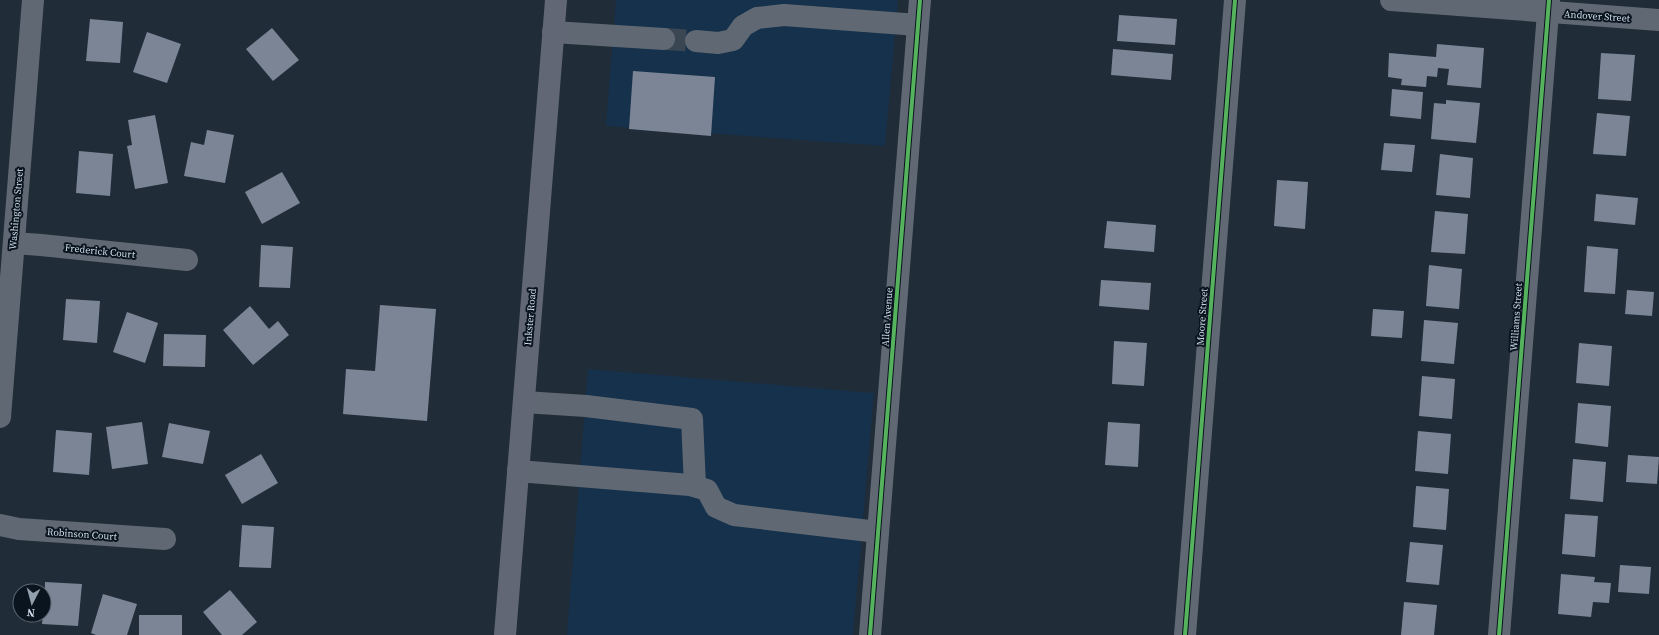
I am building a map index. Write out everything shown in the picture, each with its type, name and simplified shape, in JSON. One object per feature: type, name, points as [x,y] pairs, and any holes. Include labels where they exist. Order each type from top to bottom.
[{"type":"main road","name":"Inkster Road","points":[[505,635],[556,0]]},
{"type":"street","name":"Washington Street","points":[[0,417],[33,0]]},
{"type":"street","name":"Allen Avenue","points":[[870,635],[920,0]]},
{"type":"street","name":"Moore Street","points":[[1185,635],[1235,0]]},
{"type":"street","name":"Andover Street","points":[[1391,0],[1549,6],[1659,20]]},
{"type":"street","name":"Williams Street","points":[[1500,635],[1549,6]]},
{"type":"street","points":[[696,41],[718,43],[733,40],[743,26],[757,18],[784,15],[918,25]]},
{"type":"street","points":[[553,32],[664,39]]},
{"type":"street","name":"Frederick Court","points":[[14,243],[187,260]]},
{"type":"street","points":[[524,402],[586,406],[692,419],[695,486]]},
{"type":"street","points":[[518,471],[695,486],[707,490],[716,508],[734,515],[878,532]]},
{"type":"street","name":"Robinson Court","points":[[0,524],[19,529],[165,540]]},
{"type":"shaded area","points":[[616,0],[898,0],[885,146],[606,126]]},
{"type":"shaded area","points":[[588,369],[874,393],[853,635],[567,635]]},
{"type":"building","points":[[1119,15],[1177,19],[1175,45],[1117,41]]},
{"type":"building","points":[[90,19],[123,22],[120,63],[86,61]]},
{"type":"building","points":[[272,28],[299,60],[273,81],[246,49]]},
{"type":"building","points":[[147,32],[181,44],[167,83],[133,72]]},
{"type":"building","points":[[1437,44],[1484,48],[1481,88],[1447,85],[1449,69],[1438,68],[1437,77],[1427,76],[1426,87],[1401,85],[1402,79],[1388,77],[1389,53],[1436,57]]},
{"type":"building","points":[[1113,49],[1173,54],[1171,80],[1111,75]]},
{"type":"building","points":[[1601,53],[1635,55],[1631,101],[1598,99]]},
{"type":"building","points":[[633,71],[715,77],[711,136],[629,129]]},
{"type":"building","points":[[1392,89],[1423,92],[1421,119],[1390,116]]},
{"type":"building","points":[[1446,100],[1480,103],[1476,143],[1431,139],[1434,103],[1446,104]]},
{"type":"building","points":[[1597,113],[1630,116],[1626,156],[1593,154]]},
{"type":"building","points":[[155,115],[168,183],[135,189],[127,146],[132,145],[128,120]]},
{"type":"building","points":[[207,130],[234,135],[225,183],[184,176],[191,142],[204,145]]},
{"type":"building","points":[[1384,143],[1415,145],[1412,172],[1381,170]]},
{"type":"building","points":[[79,151],[113,154],[110,196],[76,193]]},
{"type":"building","points":[[1440,154],[1473,158],[1470,198],[1436,195]]},
{"type":"building","points":[[282,172],[300,203],[262,224],[245,192]]},
{"type":"building","points":[[1277,180],[1308,182],[1305,229],[1274,226]]},
{"type":"building","points":[[1596,194],[1638,198],[1635,225],[1594,221]]},
{"type":"building","points":[[1435,211],[1468,214],[1465,254],[1431,252]]},
{"type":"building","points":[[1107,221],[1156,225],[1154,252],[1104,248]]},
{"type":"building","points":[[261,245],[293,247],[290,288],[259,287]]},
{"type":"building","points":[[1587,246],[1618,249],[1615,294],[1584,292]]},
{"type":"building","points":[[1429,265],[1462,269],[1459,309],[1426,306]]},
{"type":"building","points":[[1101,280],[1151,283],[1149,310],[1099,306]]},
{"type":"building","points":[[1627,290],[1654,292],[1652,316],[1625,314]]},
{"type":"building","points":[[66,299],[100,301],[97,343],[63,340]]},
{"type":"building","points":[[380,305],[436,309],[427,421],[343,414],[346,369],[375,371]]},
{"type":"building","points":[[250,306],[269,329],[278,321],[289,335],[253,365],[223,330]]},
{"type":"building","points":[[1373,309],[1404,311],[1402,338],[1371,336]]},
{"type":"building","points":[[127,312],[158,323],[145,363],[113,352]]},
{"type":"building","points":[[1424,320],[1458,323],[1454,364],[1421,361]]},
{"type":"building","points":[[164,334],[206,335],[205,367],[163,366]]},
{"type":"building","points":[[1114,341],[1147,343],[1144,386],[1112,384]]},
{"type":"building","points":[[1579,343],[1612,346],[1609,386],[1576,383]]},
{"type":"building","points":[[1422,376],[1455,379],[1452,419],[1419,416]]},
{"type":"building","points":[[1578,403],[1611,406],[1608,447],[1575,443]]},
{"type":"building","points":[[142,422],[148,464],[112,469],[106,427]]},
{"type":"building","points":[[1108,422],[1140,424],[1138,467],[1105,465]]},
{"type":"building","points":[[169,423],[210,431],[203,464],[162,457]]},
{"type":"building","points":[[56,430],[92,433],[89,475],[53,472]]},
{"type":"building","points":[[1418,431],[1451,434],[1448,474],[1415,471]]},
{"type":"building","points":[[261,454],[278,483],[242,504],[225,475]]},
{"type":"building","points":[[1628,455],[1659,457],[1657,484],[1626,482]]},
{"type":"building","points":[[1573,459],[1606,462],[1603,502],[1570,499]]},
{"type":"building","points":[[1416,486],[1449,489],[1446,530],[1413,527]]},
{"type":"building","points":[[1565,514],[1598,516],[1595,557],[1562,554]]},
{"type":"building","points":[[242,525],[274,527],[271,568],[239,567]]},
{"type":"building","points":[[1410,542],[1443,545],[1439,585],[1406,582]]},
{"type":"building","points":[[1620,565],[1651,567],[1649,594],[1618,592]]},
{"type":"building","points":[[1561,574],[1595,577],[1594,582],[1611,583],[1609,603],[1593,602],[1591,617],[1558,614]]},
{"type":"building","points":[[45,582],[82,584],[78,626],[42,624],[52,623],[52,583]]},
{"type":"building","points":[[230,590],[257,622],[242,635],[222,635],[203,612]]},
{"type":"building","points":[[103,594],[137,604],[127,635],[96,635],[91,633]]},
{"type":"building","points":[[1404,602],[1437,605],[1434,635],[1401,635]]},
{"type":"building","points":[[139,615],[182,615],[182,635],[139,635]]},
{"type":"tunnel","points":[[664,39],[696,41]]},
{"type":"cycle path","points":[[870,635],[920,0]]},
{"type":"cycle path","points":[[1185,635],[1235,0]]},
{"type":"cycle path","points":[[1499,635],[1549,0]]}]
